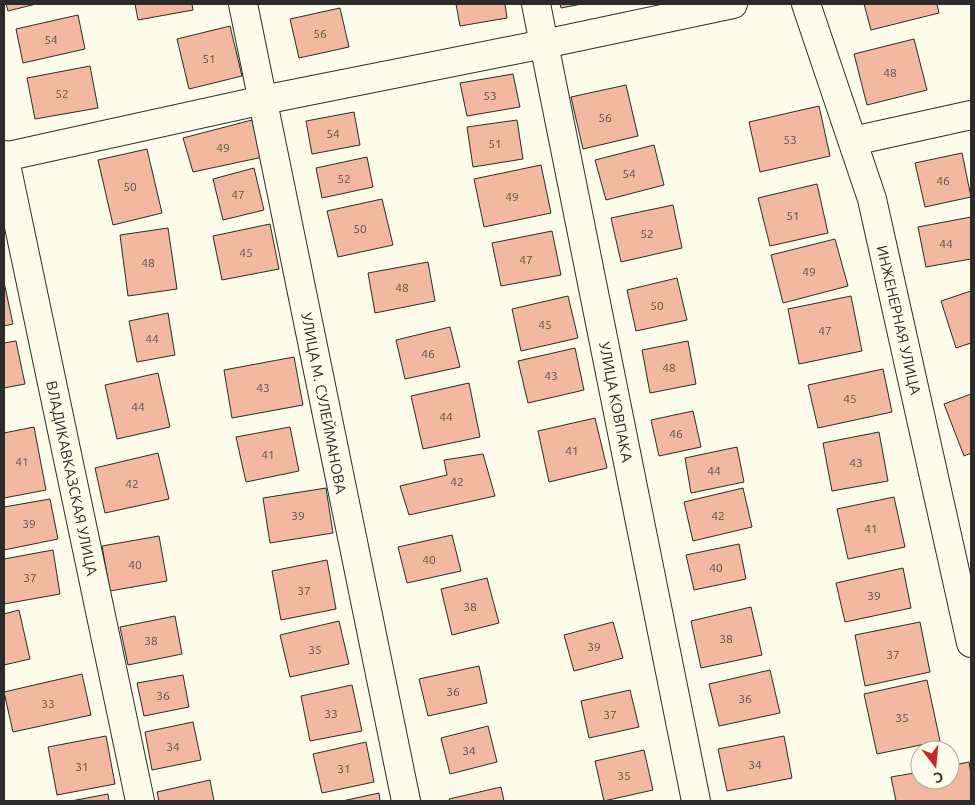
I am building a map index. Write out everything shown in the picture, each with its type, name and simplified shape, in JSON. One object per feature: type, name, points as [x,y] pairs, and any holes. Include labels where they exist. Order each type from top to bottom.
[{"type":"street","name":"УЛИЦА М. СУЛЕЙМАНОВА","points":[[243,4],[406,801]]},
{"type":"street","name":"УЛИЦА КОВПАКА","points":[[536,4],[696,801]]},
{"type":"street","points":[[4,156],[263,100],[733,4]]},
{"type":"street","name":"ИНЖЕНЕРНАЯ УЛИЦА","points":[[806,4],[872,199],[971,643]]},
{"type":"street","points":[[853,142],[971,115]]},
{"type":"street","name":"ВЛАДИКАВКАЗСКАЯ УЛИЦА","points":[[4,156],[140,801]]},
{"type":"building","points":[[6,4],[36,4],[8,11]]},
{"type":"building","points":[[135,4],[192,4],[193,10],[138,20]]},
{"type":"building","points":[[456,4],[505,4],[507,18],[460,26]]},
{"type":"building","points":[[560,4],[582,4],[561,8]]},
{"type":"building","points":[[864,4],[937,4],[939,13],[871,30]]},
{"type":"building","points":[[340,8],[349,47],[299,58],[290,19]]},
{"type":"building","points":[[78,15],[85,49],[23,63],[16,29]]},
{"type":"building","points":[[230,26],[242,76],[189,89],[177,39]]},
{"type":"building","points":[[914,39],[927,90],[867,105],[854,54]]},
{"type":"building","points":[[90,66],[98,108],[35,119],[27,78]]},
{"type":"building","points":[[513,74],[520,107],[467,116],[460,83]]},
{"type":"building","points":[[626,85],[638,136],[583,149],[571,97]]},
{"type":"building","points":[[819,106],[830,156],[760,172],[749,122]]},
{"type":"building","points":[[354,112],[360,145],[312,154],[306,121]]},
{"type":"building","points":[[252,120],[263,157],[193,172],[183,138]]},
{"type":"building","points":[[517,120],[523,159],[473,167],[467,127]]},
{"type":"building","points":[[654,145],[664,185],[606,200],[595,160]]},
{"type":"building","points":[[147,149],[162,213],[113,225],[98,160]]},
{"type":"building","points":[[962,153],[971,197],[925,207],[915,163]]},
{"type":"building","points":[[367,157],[373,187],[322,198],[316,168]]},
{"type":"building","points":[[541,165],[551,213],[484,227],[474,179]]},
{"type":"building","points":[[254,168],[264,210],[223,220],[213,179]]},
{"type":"building","points":[[817,184],[828,233],[770,246],[758,198]]},
{"type":"building","points":[[382,199],[393,245],[338,257],[327,211]]},
{"type":"building","points":[[673,205],[682,248],[621,262],[611,218]]},
{"type":"building","points":[[971,217],[971,259],[926,267],[918,227]]},
{"type":"building","points":[[270,224],[279,269],[222,280],[213,236]]},
{"type":"building","points":[[168,228],[177,289],[128,296],[120,235]]},
{"type":"building","points":[[552,231],[561,275],[501,286],[492,243]]},
{"type":"building","points":[[835,239],[848,286],[783,303],[771,255]]},
{"type":"building","points":[[428,262],[435,301],[375,313],[368,273]]},
{"type":"building","points":[[677,278],[687,320],[636,331],[627,290]]},
{"type":"building","points":[[4,282],[13,324],[4,326]]},
{"type":"building","points":[[971,291],[971,343],[956,348],[941,301]]},
{"type":"building","points":[[568,296],[578,338],[521,351],[512,309]]},
{"type":"building","points":[[851,296],[862,351],[799,364],[788,309]]},
{"type":"building","points":[[168,313],[175,355],[137,362],[129,321]]},
{"type":"building","points":[[450,327],[460,367],[405,379],[396,340]]},
{"type":"building","points":[[16,341],[25,384],[4,388],[4,343]]},
{"type":"building","points":[[688,341],[696,384],[650,393],[642,350]]},
{"type":"building","points":[[575,348],[584,390],[528,403],[518,361]]},
{"type":"building","points":[[294,357],[303,405],[232,418],[224,370]]},
{"type":"building","points":[[883,369],[892,412],[818,428],[808,385]]},
{"type":"building","points":[[158,373],[170,427],[117,439],[105,385]]},
{"type":"building","points":[[469,383],[480,437],[423,449],[411,396]]},
{"type":"building","points":[[971,394],[971,453],[964,456],[944,404]]},
{"type":"building","points":[[693,411],[701,447],[659,456],[651,420]]},
{"type":"building","points":[[595,418],[607,468],[549,482],[538,431]]},
{"type":"building","points":[[34,427],[46,490],[4,498],[4,433]]},
{"type":"building","points":[[290,427],[299,471],[246,482],[236,437]]},
{"type":"building","points":[[879,432],[888,481],[832,491],[823,443]]},
{"type":"building","points":[[737,447],[744,482],[691,493],[685,458]]},
{"type":"building","points":[[158,453],[169,499],[105,513],[95,468]]},
{"type":"building","points":[[483,454],[495,496],[409,515],[400,486],[447,475],[444,460]]},
{"type":"building","points":[[326,488],[333,533],[270,543],[263,498]]},
{"type":"building","points":[[743,488],[752,527],[693,541],[684,502]]},
{"type":"building","points":[[894,497],[905,547],[848,559],[837,509]]},
{"type":"building","points":[[50,499],[58,539],[4,550],[4,507]]},
{"type":"building","points":[[452,535],[461,571],[407,583],[398,547]]},
{"type":"building","points":[[159,536],[167,581],[110,591],[102,546]]},
{"type":"building","points":[[739,544],[746,579],[694,590],[686,555]]},
{"type":"building","points":[[53,550],[60,594],[4,604],[4,559]]},
{"type":"building","points":[[327,560],[336,609],[281,620],[272,571]]},
{"type":"building","points":[[903,568],[911,608],[845,622],[836,583]]},
{"type":"building","points":[[487,578],[499,623],[452,635],[441,589]]},
{"type":"building","points":[[751,607],[762,655],[701,668],[691,621]]},
{"type":"building","points":[[19,610],[30,659],[4,665],[4,614]]},
{"type":"building","points":[[175,616],[182,654],[128,665],[120,627]]},
{"type":"building","points":[[339,621],[349,664],[290,677],[280,635]]},
{"type":"building","points":[[613,622],[623,658],[574,671],[564,635]]},
{"type":"building","points":[[920,622],[930,672],[865,686],[855,635]]},
{"type":"building","points":[[479,666],[487,703],[428,716],[419,679]]},
{"type":"building","points":[[770,670],[780,713],[719,726],[709,684]]},
{"type":"building","points":[[82,674],[91,715],[13,732],[4,692]]},
{"type":"building","points":[[183,675],[189,707],[144,716],[137,683]]},
{"type":"building","points":[[927,680],[940,740],[910,740],[910,747],[877,754],[864,694]]},
{"type":"building","points":[[352,685],[362,731],[310,741],[301,696]]},
{"type":"building","points":[[630,690],[639,727],[589,738],[581,701]]},
{"type":"building","points":[[193,722],[201,760],[152,770],[145,732]]},
{"type":"building","points":[[488,726],[497,762],[450,774],[441,738]]},
{"type":"building","points":[[106,736],[115,784],[57,795],[48,747]]},
{"type":"building","points":[[784,736],[792,778],[727,791],[718,749]]},
{"type":"building","points":[[366,742],[374,782],[322,793],[313,754]]},
{"type":"building","points":[[644,750],[653,790],[604,801],[595,761]]},
{"type":"building","points":[[969,762],[971,801],[896,801],[891,777],[910,774],[910,790],[960,790],[960,764]]},
{"type":"building","points":[[210,780],[214,801],[159,801],[157,792]]},
{"type":"building","points":[[501,787],[504,801],[450,801],[449,799]]},
{"type":"building","points":[[379,793],[380,801],[342,801]]},
{"type":"building","points":[[108,794],[109,801],[71,801]]}]
